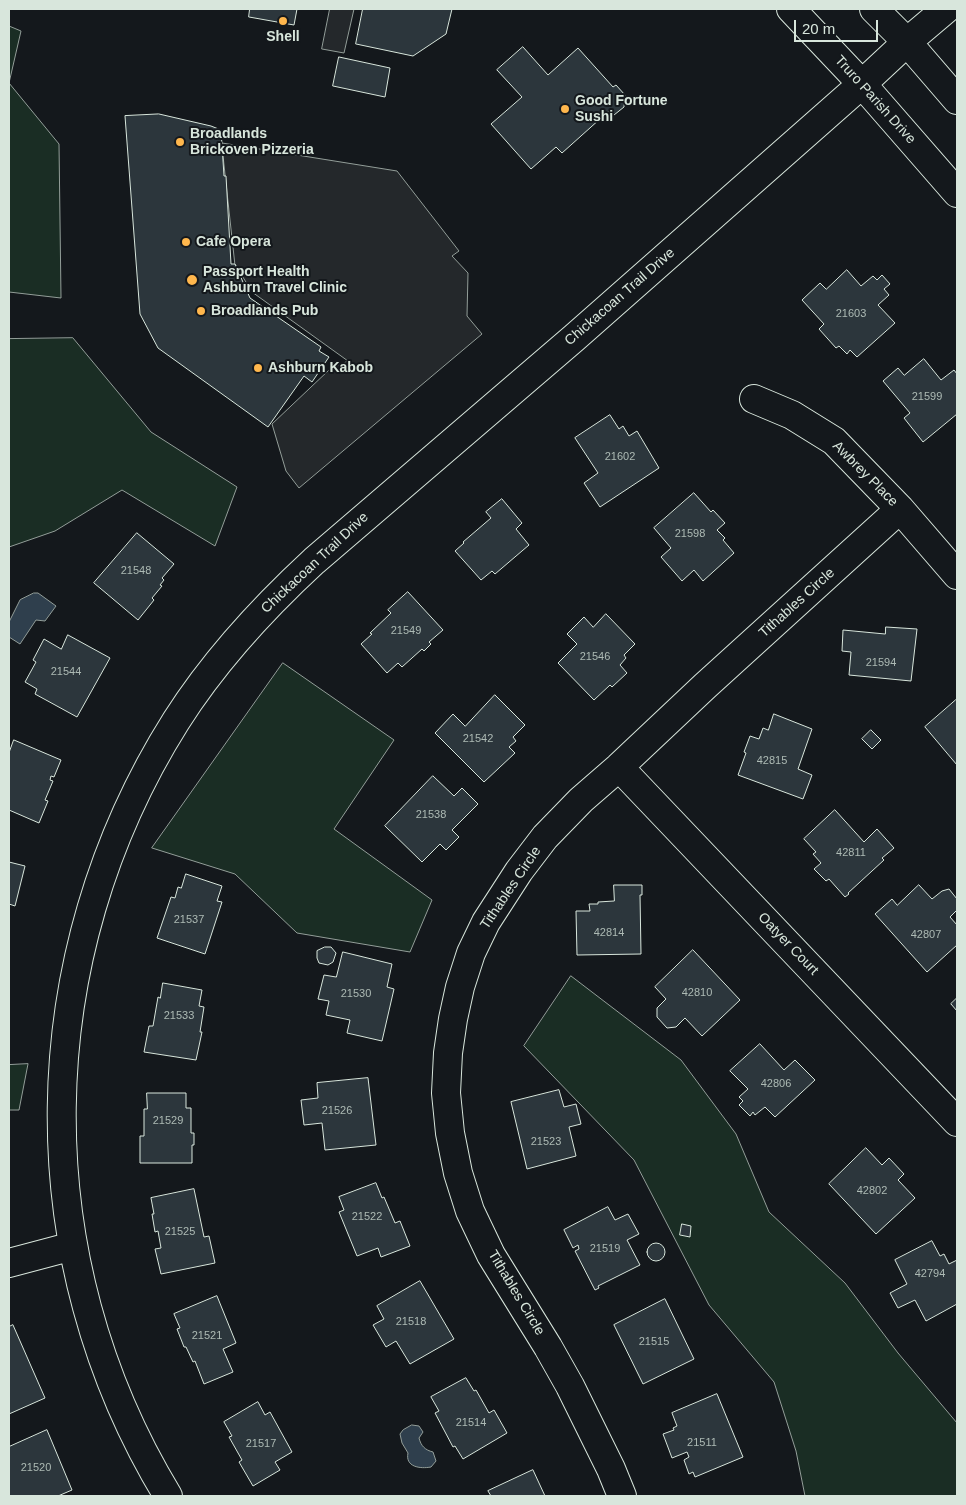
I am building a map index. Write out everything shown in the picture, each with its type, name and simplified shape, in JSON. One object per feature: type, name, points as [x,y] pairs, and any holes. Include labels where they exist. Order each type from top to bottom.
[{"type":"street","name":"Truro Parish Drive","points":[[791,9],[862,84],[957,193]]},
{"type":"street","points":[[874,9],[907,42],[957,100]]},
{"type":"street","name":"Chickacoan Trail Drive","points":[[168,1496],[125,1417],[91,1325],[73,1246],[64,1180],[61,1108],[62,1070],[68,1018],[75,976],[90,913],[114,843],[132,801],[153,760],[192,696],[222,656],[276,596],[314,561],[574,338],[946,9]]},
{"type":"street","name":"Awbrey Place","points":[[754,399],[792,415],[834,441],[900,509],[957,575]]},
{"type":"street","name":"Tithables Circle","points":[[622,1496],[611,1469],[570,1386],[548,1346],[491,1255],[470,1211],[458,1173],[450,1133],[446,1093],[448,1053],[458,995],[471,953],[486,922],[519,871],[545,837],[581,800],[900,509]]},
{"type":"street","name":"Oatyer Court","points":[[619,767],[957,1122]]},
{"type":"street","points":[[9,1263],[73,1246]]},
{"type":"green space","points":[[9,26],[21,31],[9,83]]},
{"type":"green space","points":[[9,83],[59,144],[61,298],[9,292]]},
{"type":"green space","points":[[73,338],[151,432],[237,487],[215,546],[122,490],[55,531],[9,547],[9,339]]},
{"type":"green space","points":[[283,663],[394,740],[334,829],[432,900],[410,952],[297,933],[235,874],[152,848]]},
{"type":"green space","points":[[571,976],[681,1060],[736,1134],[769,1212],[845,1283],[898,1353],[957,1423],[957,1496],[805,1496],[796,1451],[774,1382],[709,1305],[634,1160],[524,1046]]},
{"type":"green space","points":[[28,1064],[19,1110],[9,1110],[9,1065]]},
{"type":"shaded area","points":[[330,9],[354,9],[344,53],[322,49]]},
{"type":"shaded area","points":[[222,143],[397,171],[459,251],[452,256],[468,273],[467,316],[482,334],[299,488],[286,471],[272,424],[329,370],[348,361],[252,292],[235,264]]},
{"type":"water","points":[[38,593],[56,606],[45,621],[36,620],[20,644],[9,637],[9,622],[20,600]]},
{"type":"water","points":[[412,1425],[419,1426],[423,1432],[419,1438],[421,1443],[426,1449],[433,1452],[436,1461],[431,1467],[422,1468],[414,1466],[409,1461],[408,1453],[402,1443],[400,1434]]},
{"type":"building","name":"Shell","points":[[250,9],[297,9],[294,25],[249,17]]},
{"type":"building","points":[[363,9],[452,9],[446,34],[413,56],[356,44]]},
{"type":"building","name":"Good Fortune Sushi","points":[[523,47],[548,75],[578,48],[613,87],[616,85],[625,95],[624,107],[614,115],[610,110],[562,153],[556,147],[531,169],[491,124],[522,97],[497,70]]},
{"type":"building","points":[[339,57],[390,68],[385,97],[333,86]]},
{"type":"building","points":[[159,114],[221,130],[224,176],[226,176],[231,264],[235,264],[250,298],[321,347],[319,351],[329,357],[312,382],[304,376],[268,427],[158,348],[140,314],[125,116]]},
{"type":"building","points":[[847,270],[861,286],[873,276],[877,280],[882,275],[890,284],[884,289],[889,295],[878,305],[895,323],[857,357],[850,350],[847,354],[839,346],[836,348],[819,329],[824,324],[802,300],[820,283],[826,289]]},
{"type":"building","points":[[924,359],[941,380],[954,370],[957,374],[957,414],[923,442],[904,418],[910,413],[883,381],[898,368],[904,375]]},
{"type":"building","points":[[610,415],[619,429],[623,426],[629,436],[637,431],[659,468],[600,507],[584,483],[598,473],[575,438]]},
{"type":"building","points":[[694,493],[711,512],[713,510],[725,523],[717,530],[725,538],[723,540],[734,553],[703,581],[694,570],[682,581],[661,557],[671,548],[654,528]]},
{"type":"building","points":[[502,499],[522,523],[516,529],[529,545],[495,574],[492,571],[481,580],[455,551],[491,518],[486,512]]},
{"type":"building","points":[[137,533],[174,564],[162,578],[164,580],[160,585],[162,586],[152,598],[154,600],[138,620],[94,583]]},
{"type":"building","points":[[408,592],[443,630],[429,642],[431,644],[424,651],[422,649],[402,667],[398,663],[387,673],[361,644],[391,613],[388,610]]},
{"type":"building","points":[[606,614],[635,644],[624,655],[626,658],[620,665],[627,673],[594,700],[558,663],[577,644],[567,634],[584,617],[593,627]]},
{"type":"building","points":[[886,627],[917,629],[911,681],[849,675],[851,652],[842,651],[843,630],[885,634]]},
{"type":"building","points":[[68,635],[110,658],[77,717],[35,694],[37,689],[25,682],[36,662],[33,660],[44,639],[61,649]]},
{"type":"building","points":[[495,695],[525,725],[513,737],[516,741],[509,747],[515,753],[484,782],[435,733],[453,714],[465,726]]},
{"type":"building","points":[[957,701],[957,765],[925,727]]},
{"type":"building","points":[[774,714],[812,729],[798,769],[812,775],[803,799],[738,775],[750,736],[759,739],[763,728],[768,730]]},
{"type":"building","points":[[871,730],[881,740],[872,749],[862,739]]},
{"type":"building","points":[[14,740],[61,760],[54,777],[51,776],[50,780],[53,781],[45,800],[48,801],[39,823],[9,810],[9,753]]},
{"type":"building","points":[[433,776],[454,796],[462,788],[478,804],[452,830],[459,837],[446,850],[440,844],[422,862],[385,826]]},
{"type":"building","points":[[835,810],[864,842],[877,829],[894,848],[845,897],[829,879],[826,881],[814,869],[821,863],[813,854],[816,852],[804,839]]},
{"type":"building","points":[[9,862],[25,866],[15,906],[9,904]]},
{"type":"building","points":[[186,874],[222,886],[217,901],[222,902],[205,954],[157,938],[171,897],[175,898],[178,887],[181,888]]},
{"type":"building","points":[[614,885],[642,885],[642,895],[640,895],[641,954],[577,955],[576,911],[590,911],[589,904],[614,901]]},
{"type":"building","points":[[919,885],[932,899],[942,891],[949,889],[957,899],[957,910],[950,917],[957,925],[957,945],[927,972],[875,914],[892,899],[897,905]]},
{"type":"building","points":[[325,947],[331,947],[336,953],[333,962],[328,965],[319,963],[317,958],[317,951]]},
{"type":"building","points":[[693,950],[740,1000],[702,1036],[685,1018],[676,1027],[667,1028],[657,1017],[657,1008],[666,999],[655,987]]},
{"type":"building","points":[[343,952],[392,964],[387,987],[394,989],[382,1041],[347,1033],[350,1020],[326,1015],[329,1001],[318,999],[324,975],[336,977]]},
{"type":"building","points":[[163,983],[202,990],[199,1006],[204,1007],[200,1032],[202,1032],[196,1060],[144,1052],[149,1026],[153,1026],[158,997],[160,998]]},
{"type":"building","points":[[957,998],[957,1011],[951,1004]]},
{"type":"building","points":[[760,1044],[784,1070],[795,1060],[815,1080],[775,1117],[765,1107],[755,1115],[753,1112],[750,1116],[739,1105],[743,1101],[739,1097],[748,1089],[730,1071]]},
{"type":"building","points":[[368,1078],[376,1145],[325,1150],[322,1123],[304,1125],[301,1100],[318,1098],[317,1083]]},
{"type":"building","points":[[559,1090],[564,1107],[576,1104],[581,1124],[569,1127],[576,1156],[527,1169],[511,1102]]},
{"type":"building","points":[[147,1093],[186,1093],[186,1108],[191,1108],[191,1133],[194,1133],[192,1163],[140,1163],[140,1136],[144,1136],[144,1109],[147,1109]]},
{"type":"building","points":[[866,1148],[882,1165],[889,1158],[904,1174],[898,1180],[915,1198],[876,1234],[829,1184]]},
{"type":"building","points":[[376,1183],[395,1223],[400,1221],[410,1246],[381,1257],[378,1248],[357,1256],[339,1212],[344,1210],[339,1197]]},
{"type":"building","points":[[194,1189],[204,1237],[209,1236],[215,1263],[161,1274],[155,1249],[161,1248],[158,1231],[155,1232],[151,1198]]},
{"type":"building","points":[[608,1207],[615,1220],[628,1214],[639,1234],[627,1240],[640,1265],[598,1286],[599,1288],[595,1290],[575,1251],[579,1249],[578,1245],[573,1248],[564,1230]]},
{"type":"building","points":[[682,1224],[691,1226],[690,1237],[680,1235]]},
{"type":"building","points":[[932,1241],[940,1256],[944,1254],[949,1264],[957,1260],[957,1304],[926,1321],[915,1300],[898,1308],[890,1293],[907,1284],[895,1260]]},
{"type":"building","points":[[652,1243],[660,1243],[665,1248],[663,1259],[652,1261],[647,1256],[647,1248]]},
{"type":"building","points":[[420,1281],[454,1339],[410,1364],[396,1341],[386,1347],[373,1325],[384,1319],[377,1306]]},
{"type":"building","points":[[217,1296],[236,1343],[223,1349],[233,1372],[204,1384],[195,1361],[193,1362],[186,1347],[184,1347],[177,1329],[180,1328],[174,1314]]},
{"type":"building","points":[[665,1299],[694,1359],[643,1384],[614,1325]]},
{"type":"building","points":[[13,1325],[45,1398],[9,1414],[9,1327]]},
{"type":"building","points":[[466,1378],[474,1391],[476,1390],[489,1413],[494,1410],[507,1433],[463,1459],[455,1446],[453,1447],[435,1413],[439,1411],[431,1397]]},
{"type":"building","points":[[717,1394],[743,1457],[695,1477],[693,1472],[689,1474],[684,1460],[689,1457],[687,1452],[672,1458],[663,1434],[674,1430],[673,1428],[677,1426],[672,1413]]},
{"type":"building","points":[[258,1402],[265,1415],[270,1412],[292,1452],[275,1462],[280,1470],[253,1486],[239,1462],[242,1460],[229,1437],[232,1436],[224,1422]]},
{"type":"building","points":[[47,1430],[72,1490],[58,1496],[9,1496],[9,1447]]},
{"type":"building","points":[[533,1470],[545,1496],[491,1496],[488,1491]]},
{"type":"place","name":"Shell","points":[[283,21]]},
{"type":"place","name":"Good Fortune Sushi","points":[[565,109]]},
{"type":"place","name":"Broadlands Brickoven Pizzeria","points":[[180,142]]},
{"type":"place","name":"Cafe Opera","points":[[186,242]]},
{"type":"place","name":"Passport Health Ashburn Travel Clinic","points":[[192,280]]},
{"type":"place","name":"Broadlands Pub","points":[[201,311]]},
{"type":"place","name":"Ashburn Kabob","points":[[258,368]]}]
